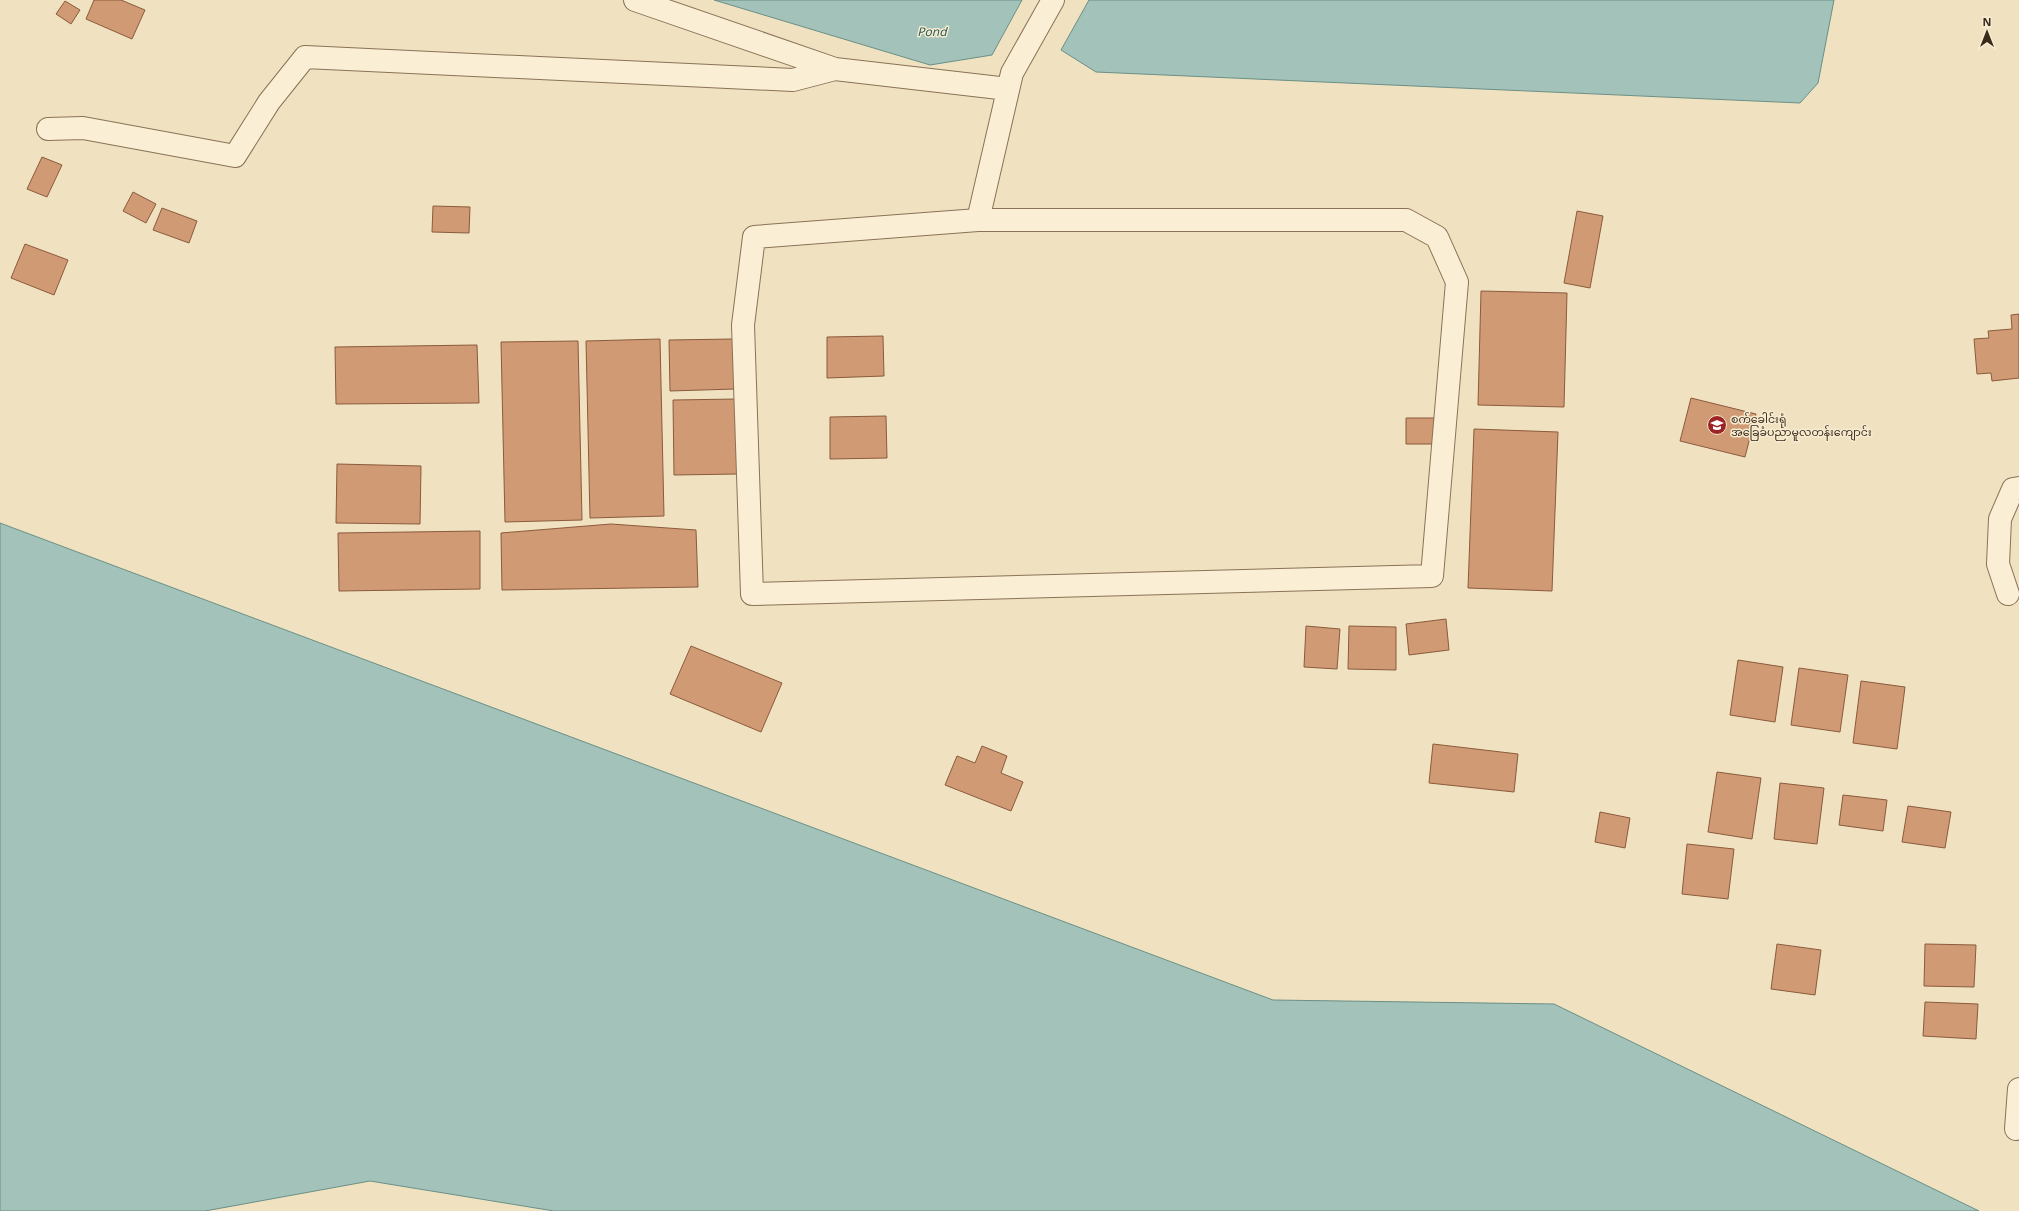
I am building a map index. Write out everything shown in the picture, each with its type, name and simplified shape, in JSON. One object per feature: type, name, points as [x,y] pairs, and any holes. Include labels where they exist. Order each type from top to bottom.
[{"type":"street","points":[[635,0],[835,69],[1008,89]]},
{"type":"street","points":[[978,220],[1012,73],[1053,0]]},
{"type":"street","points":[[48,129],[82,128],[235,156],[269,102],[305,58],[793,80],[835,69]]},
{"type":"street","points":[[978,220],[1406,220],[1437,237],[1457,282],[1432,576],[752,594],[743,325],[754,237],[978,220]]},
{"type":"street","points":[[2008,594],[1998,564],[2000,519],[2013,489],[2019,488]]},
{"type":"street","points":[[2016,1129],[2019,1089]]},
{"type":"water","name":"Pond","points":[[714,0],[1022,0],[992,55],[930,65]]},
{"type":"water","points":[[1089,0],[1834,0],[1818,83],[1800,103],[1096,72],[1061,50]]},
{"type":"water","points":[[0,523],[1273,1000],[1554,1004],[1979,1211],[554,1211],[370,1181],[205,1211],[0,1211]]},
{"type":"building","points":[[94,0],[121,0],[145,10],[132,39],[86,19]]},
{"type":"building","points":[[65,1],[80,10],[71,24],[56,14]]},
{"type":"building","points":[[42,157],[62,165],[47,197],[27,189]]},
{"type":"building","points":[[133,192],[156,204],[146,223],[123,211]]},
{"type":"building","points":[[433,206],[470,207],[469,233],[432,232]]},
{"type":"building","points":[[162,208],[197,221],[189,243],[153,230]]},
{"type":"building","points":[[1577,211],[1603,216],[1590,288],[1564,283]]},
{"type":"building","points":[[25,244],[68,260],[54,295],[11,278]]},
{"type":"building","points":[[1481,291],[1567,293],[1564,407],[1478,405]]},
{"type":"building","points":[[2019,314],[2019,378],[1992,381],[1991,373],[1977,374],[1974,339],[1989,338],[1988,331],[2012,329],[2011,315]]},
{"type":"building","points":[[883,336],[884,376],[827,378],[827,337]]},
{"type":"building","points":[[660,339],[664,516],[590,518],[586,341]]},
{"type":"building","points":[[733,339],[735,389],[670,391],[669,340]]},
{"type":"building","points":[[578,341],[582,520],[505,522],[501,342]]},
{"type":"building","points":[[477,345],[479,403],[336,404],[335,347]]},
{"type":"building","points":[[1691,398],[1756,414],[1745,457],[1680,441]]},
{"type":"building","points":[[737,399],[738,474],[674,475],[673,400]]},
{"type":"building","points":[[886,416],[887,458],[830,459],[830,417]]},
{"type":"building","points":[[1406,418],[1438,418],[1438,444],[1406,444]]},
{"type":"building","points":[[1474,429],[1558,432],[1552,591],[1468,588]]},
{"type":"building","points":[[337,464],[421,466],[420,524],[336,523]]},
{"type":"building","points":[[611,524],[696,530],[698,587],[502,590],[501,533]]},
{"type":"building","points":[[480,531],[480,589],[339,591],[338,533]]},
{"type":"building","points":[[1446,619],[1449,650],[1409,655],[1406,624]]},
{"type":"building","points":[[1306,626],[1340,629],[1337,669],[1304,667]]},
{"type":"building","points":[[1349,626],[1396,627],[1396,670],[1348,669]]},
{"type":"building","points":[[691,646],[782,683],[761,732],[670,694]]},
{"type":"building","points":[[1738,660],[1783,667],[1775,722],[1730,715]]},
{"type":"building","points":[[1799,668],[1848,675],[1840,732],[1791,725]]},
{"type":"building","points":[[1861,681],[1905,687],[1897,749],[1853,743]]},
{"type":"building","points":[[1433,744],[1518,754],[1514,792],[1429,783]]},
{"type":"building","points":[[982,746],[1007,756],[1001,773],[1023,782],[1011,811],[945,785],[957,756],[975,763]]},
{"type":"building","points":[[1717,772],[1761,778],[1752,839],[1708,832]]},
{"type":"building","points":[[1780,783],[1824,788],[1817,844],[1774,839]]},
{"type":"building","points":[[1843,795],[1887,800],[1883,831],[1839,825]]},
{"type":"building","points":[[1908,806],[1951,812],[1945,848],[1902,842]]},
{"type":"building","points":[[1600,812],[1630,818],[1625,848],[1595,842]]},
{"type":"building","points":[[1687,844],[1734,849],[1728,899],[1682,894]]},
{"type":"building","points":[[1777,944],[1821,950],[1815,995],[1771,989]]},
{"type":"building","points":[[1925,944],[1976,945],[1974,987],[1924,986]]},
{"type":"building","points":[[1925,1002],[1978,1004],[1976,1039],[1923,1036]]},
{"type":"place","name":"စက်ခေါင်းရုံ အခြေခံပညာမူလတန်းကျောင်း","points":[[1717,425]]}]
